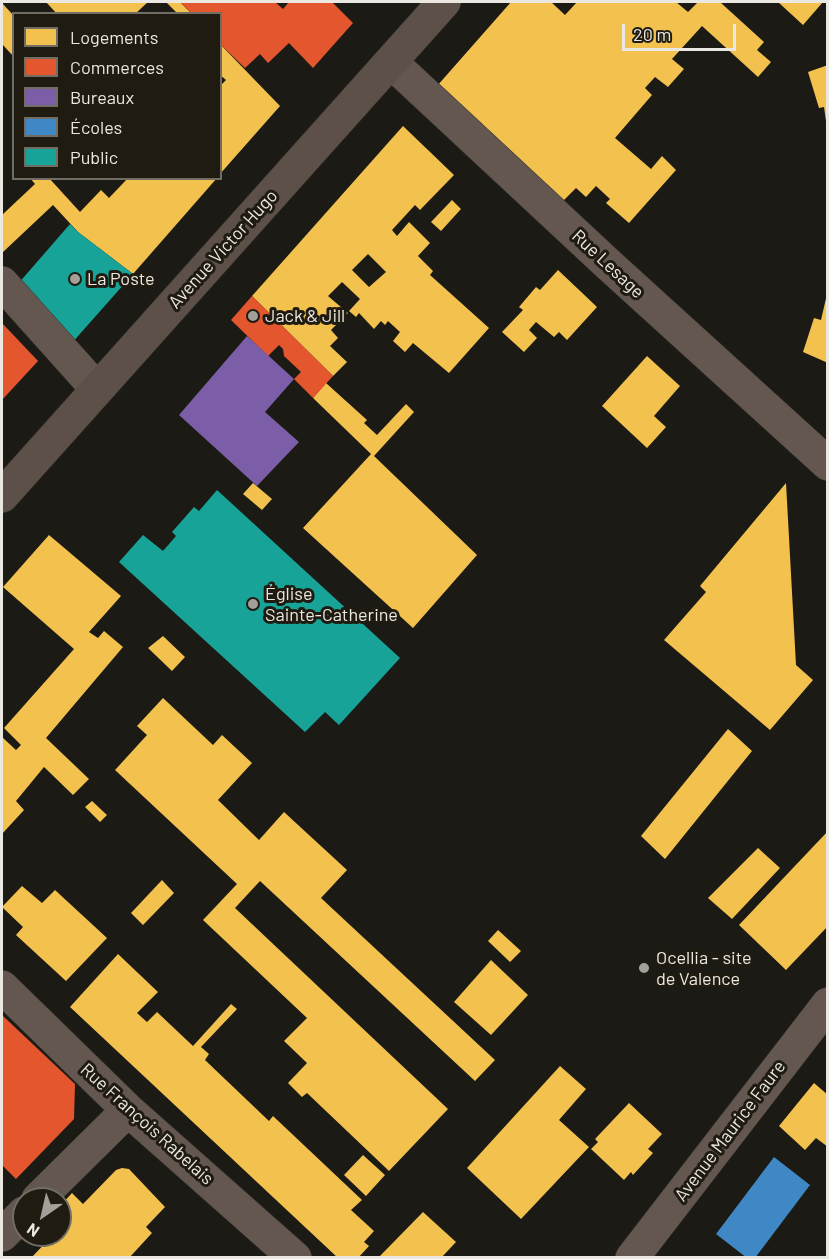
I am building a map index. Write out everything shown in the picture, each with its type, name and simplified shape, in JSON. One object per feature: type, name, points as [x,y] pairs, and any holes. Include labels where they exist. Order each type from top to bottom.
[{"type":"main road","name":"Avenue Victor Hugo","points":[[2,496],[444,2]]},
{"type":"street","name":"Rue Lesage","points":[[391,62],[609,265],[828,464]]},
{"type":"street","points":[[2,283],[97,389]]},
{"type":"street","name":"Rue François Rabelais","points":[[2,987],[128,1110],[295,1257]]},
{"type":"street","name":"Avenue Maurice Faure","points":[[632,1257],[828,1004]]},
{"type":"street","points":[[50,1187],[128,1110]]},
{"type":"building: Logements","points":[[46,2],[148,2],[137,12],[55,12]]},
{"type":"building: Logements","points":[[166,2],[180,2],[190,12],[176,12]]},
{"type":"building: Logements","points":[[511,2],[551,2],[565,15],[577,2],[676,2],[688,12],[698,2],[720,2],[764,42],[757,50],[771,62],[758,77],[702,26],[672,59],[684,69],[668,87],[655,77],[645,88],[652,95],[615,138],[651,169],[662,156],[676,170],[629,223],[606,203],[610,199],[596,186],[586,197],[576,188],[563,201],[437,86]]},
{"type":"building: Logements","points":[[778,2],[823,2],[803,25]]},
{"type":"building: Logements","points":[[2,3],[12,14],[12,55],[2,44]]},
{"type":"building: Logements","points":[[222,46],[280,106],[222,172],[222,84],[226,80],[222,77]]},
{"type":"building: Logements","points":[[828,65],[828,121],[826,121],[824,107],[819,108],[808,72]]},
{"type":"building: Logements","points":[[403,126],[454,175],[420,210],[415,205],[392,230],[397,236],[409,222],[430,243],[418,256],[433,271],[430,275],[489,328],[449,373],[413,343],[405,352],[393,341],[400,332],[388,321],[385,325],[381,321],[374,329],[359,313],[356,317],[349,311],[360,299],[342,282],[328,296],[348,313],[331,330],[338,338],[330,346],[347,362],[333,376],[252,296]],"holes":[[[368,254],[386,272],[369,287],[352,270]]]},
{"type":"building: Logements","points":[[32,180],[51,180],[80,212],[101,190],[109,198],[126,180],[215,180],[133,274],[78,232],[53,205],[2,253],[2,215],[35,184]]},
{"type":"building: Logements","points":[[452,200],[461,209],[441,231],[431,222]]},
{"type":"building: Logements","points":[[558,270],[597,307],[567,340],[559,332],[554,337],[536,322],[529,330],[537,338],[524,352],[502,332],[523,310],[519,307],[536,287],[540,290]]},
{"type":"building: Logements","points":[[827,294],[828,363],[803,352],[814,318],[821,320]]},
{"type":"building: Logements","points":[[647,356],[680,386],[654,416],[666,427],[647,448],[602,406]]},
{"type":"building: Logements","points":[[326,383],[367,420],[364,423],[377,435],[406,404],[414,412],[374,456],[477,555],[413,628],[303,528],[371,454],[313,398]]},
{"type":"building: Logements","points":[[253,483],[272,499],[262,510],[243,494]]},
{"type":"building: Logements","points":[[786,483],[796,665],[813,680],[770,730],[664,640],[706,592],[700,586]]},
{"type":"building: Logements","points":[[49,535],[121,596],[89,632],[98,638],[104,631],[123,647],[46,738],[89,779],[73,795],[44,767],[16,801],[24,810],[2,834],[2,737],[16,750],[21,745],[4,728],[74,649],[3,587]]},
{"type":"building: Logements","points":[[163,636],[185,657],[172,671],[148,648]]},
{"type":"building: Logements","points":[[163,698],[213,745],[222,735],[252,763],[218,800],[259,840],[284,812],[347,870],[321,898],[495,1060],[475,1081],[260,881],[235,908],[448,1109],[389,1171],[307,1093],[302,1097],[288,1083],[307,1063],[284,1041],[307,1018],[203,920],[237,884],[115,770],[147,735],[137,726]]},
{"type":"building: Logements","points":[[728,729],[752,751],[665,859],[641,836]]},
{"type":"building: Logements","points":[[92,801],[107,815],[100,822],[85,807]]},
{"type":"building: Logements","points":[[828,831],[828,926],[786,970],[739,925]]},
{"type":"building: Logements","points":[[758,848],[780,868],[732,919],[708,898]]},
{"type":"building: Logements","points":[[162,880],[174,893],[143,925],[131,913]]},
{"type":"building: Logements","points":[[22,886],[42,903],[55,890],[107,938],[66,981],[16,935],[23,927],[2,907]]},
{"type":"building: Logements","points":[[498,930],[521,951],[510,962],[488,941]]},
{"type":"building: Logements","points":[[118,954],[158,992],[137,1013],[147,1022],[157,1012],[193,1046],[231,1004],[237,1009],[201,1047],[209,1054],[205,1060],[269,1121],[273,1116],[362,1200],[351,1210],[374,1231],[364,1242],[369,1246],[358,1258],[338,1258],[70,1007]]},
{"type":"building: Logements","points":[[491,960],[528,995],[491,1035],[454,1002]]},
{"type":"building: Logements","points":[[560,1066],[586,1089],[559,1120],[589,1147],[521,1219],[467,1168]]},
{"type":"building: Logements","points":[[814,1083],[828,1095],[828,1147],[816,1138],[805,1150],[779,1126]]},
{"type":"building: Logements","points":[[629,1103],[662,1134],[648,1149],[653,1153],[633,1175],[631,1172],[624,1180],[591,1149],[598,1142],[595,1139]]},
{"type":"building: Logements","points":[[363,1155],[385,1175],[366,1196],[344,1175]]},
{"type":"building: Logements","points":[[129,1169],[165,1207],[146,1227],[152,1233],[129,1258],[117,1256],[115,1258],[31,1258],[42,1247],[72,1247],[72,1193],[83,1204],[116,1170]]},
{"type":"building: Logements","points":[[423,1212],[456,1242],[441,1258],[378,1258]]},
{"type":"building: Commerces","points":[[180,2],[275,2],[283,9],[289,2],[332,2],[353,23],[313,68],[289,43],[268,63],[260,54],[245,68],[222,46],[222,12],[190,12]]},
{"type":"building: Commerces","points":[[252,296],[333,376],[313,398],[294,379],[301,372],[284,356],[283,349],[279,345],[268,356],[231,320]]},
{"type":"building: Commerces","points":[[2,323],[38,361],[2,400]]},
{"type":"building: Commerces","points":[[2,1015],[75,1084],[74,1119],[16,1179],[2,1165]]},
{"type":"building: Bureaux","points":[[247,336],[294,379],[265,412],[299,442],[257,486],[179,415]]},
{"type":"building: Écoles","points":[[774,1157],[810,1185],[755,1258],[747,1258],[716,1234]]},
{"type":"building: Public","name":"La Poste","points":[[70,224],[133,274],[71,344],[17,285]]},
{"type":"building: Public","name":"Église Sainte-Catherine","points":[[217,490],[400,658],[339,725],[325,712],[305,732],[119,562],[143,535],[163,551],[176,536],[172,532],[194,507],[199,511]]},
{"type":"place","name":"La Poste","points":[[75,279]]},
{"type":"place","name":"Jack & Jill","points":[[253,316]]},
{"type":"place","name":"Église Sainte-Catherine","points":[[253,604]]},
{"type":"place","name":"Ocellia - site de Valence","points":[[644,968]]}]
